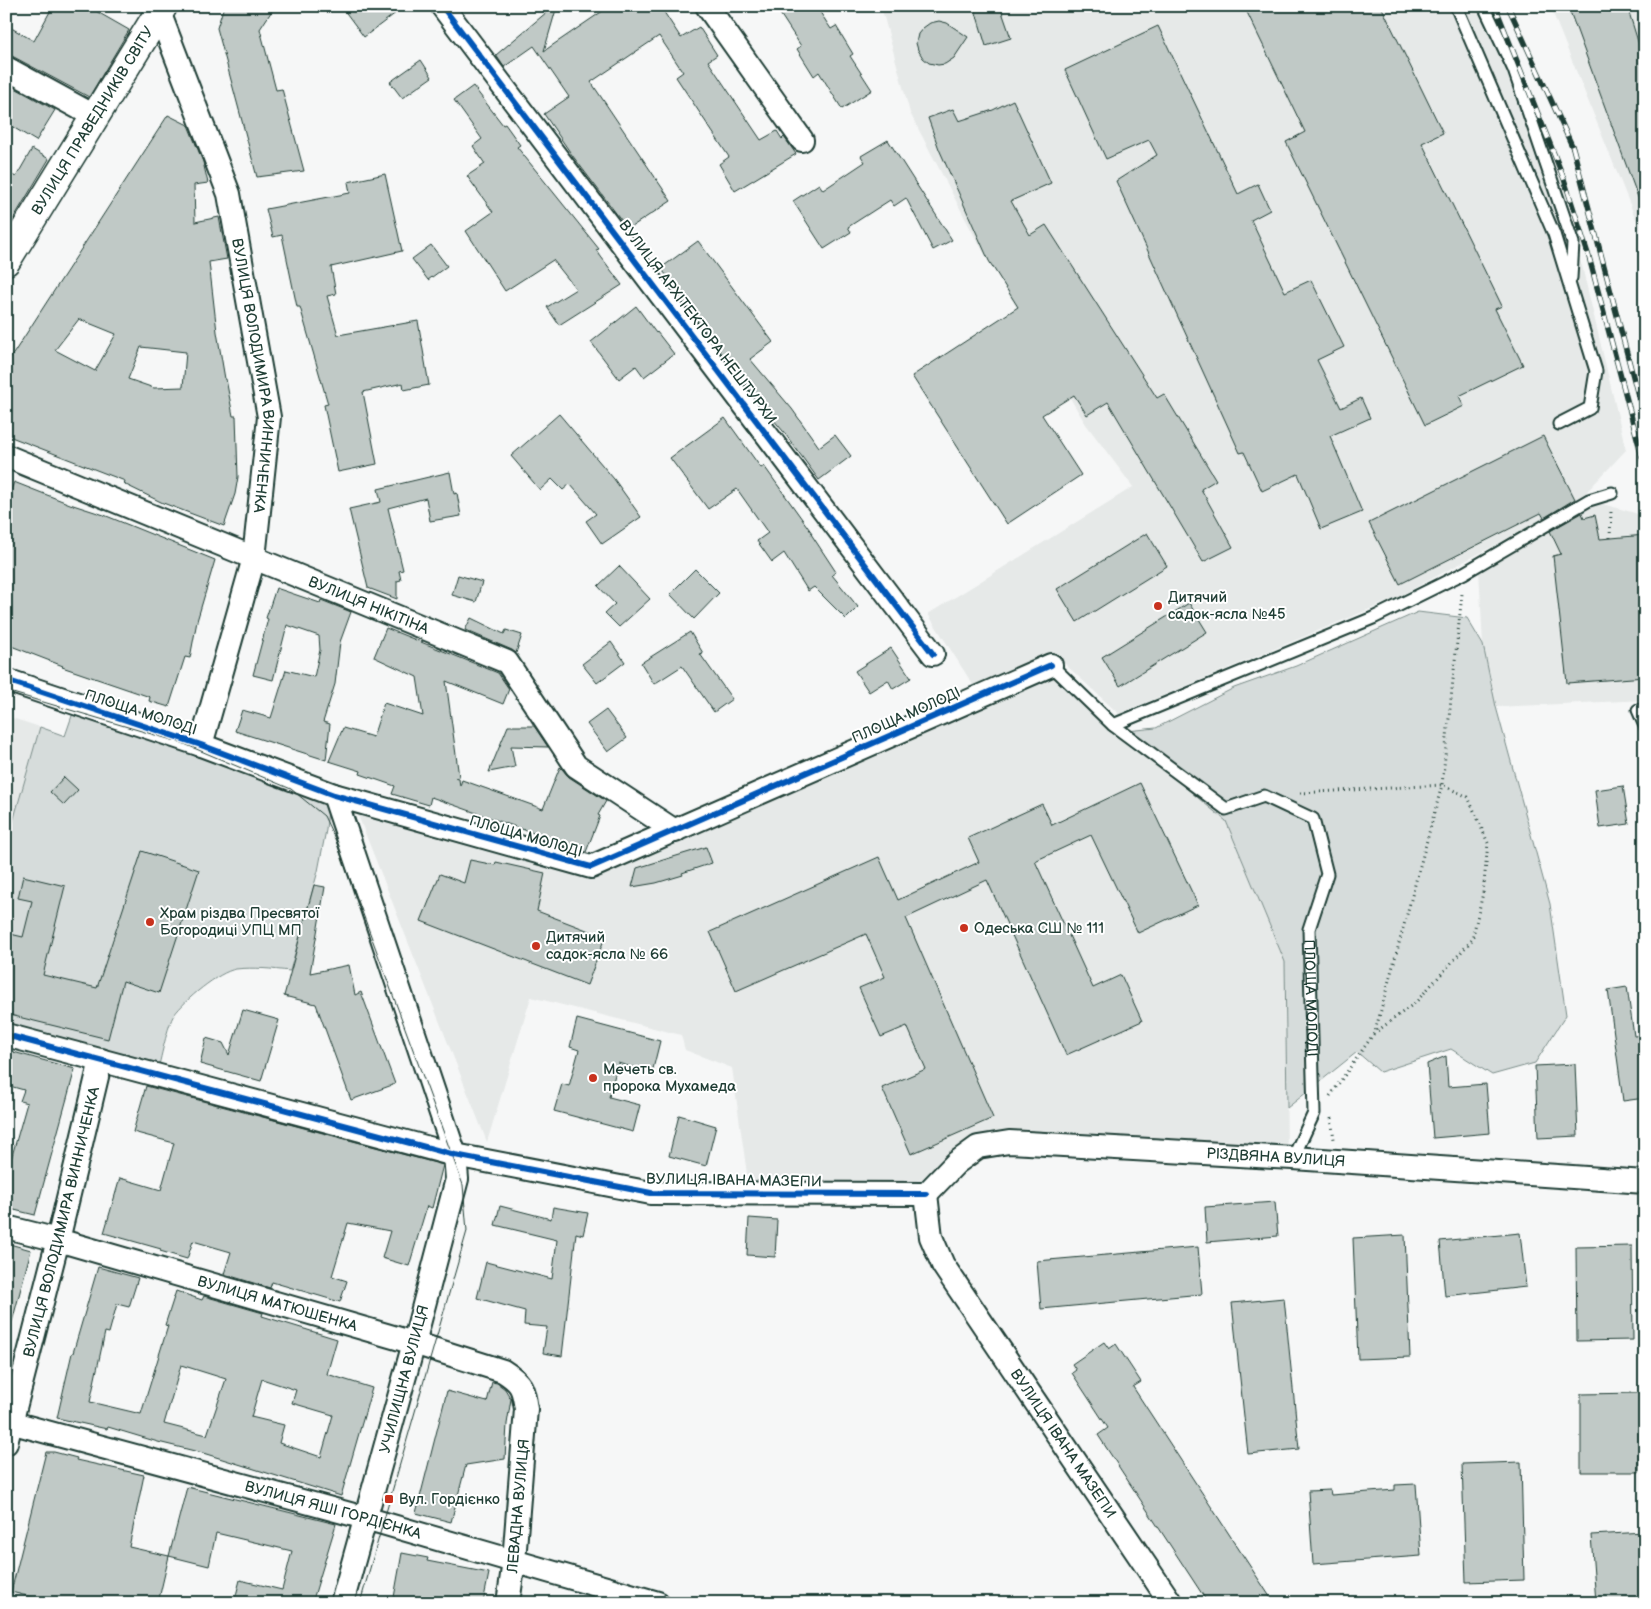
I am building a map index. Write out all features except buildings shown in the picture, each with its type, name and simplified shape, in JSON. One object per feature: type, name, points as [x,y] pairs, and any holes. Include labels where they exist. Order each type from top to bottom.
[{"type":"main road","name":"ВУЛИЦЯ ПРАВЕДНИКІВ СВІТУ","points":[[6,261],[161,9]]},
{"type":"street","name":"ВУЛИЦЯ АРХІТЕКТОРА НЕШТУРХИ","points":[[442,6],[933,654]]},
{"type":"street","points":[[707,6],[802,140]]},
{"type":"street","name":"ВУЛИЦЯ ВОЛОДИМИРА ВИННИЧЕНКА","points":[[161,9],[229,194],[269,417],[254,558],[201,745]]},
{"type":"street","points":[[6,68],[96,117]]},
{"type":"street","name":"ВУЛИЦЯ НІКІТІНА","points":[[6,456],[508,662],[576,766],[675,831]]},
{"type":"street","name":"ПЛОЩА МОЛОДІ","points":[[6,680],[201,745],[334,795],[591,867],[1051,665]]},
{"type":"street","points":[[334,795],[455,1155]]},
{"type":"street","points":[[6,1035],[455,1155]]},
{"type":"street","name":"ВУЛИЦЯ ВОЛОДИМИРА ВИННИЧЕНКА","points":[[8,1429],[58,1240],[101,1060]]},
{"type":"street","name":"РІЗДВЯНА ВУЛИЦЯ","points":[[926,1194],[956,1163],[978,1146],[1009,1142],[1293,1158],[1645,1182]]},
{"type":"street","name":"ВУЛИЦЯ ІВАНА МАЗЕПИ","points":[[455,1155],[651,1193],[926,1194],[932,1237],[943,1265],[1171,1603]]},
{"type":"street","name":"УЧИЛИЩНА ВУЛИЦЯ","points":[[342,1603],[457,1179],[455,1155]]},
{"type":"street","name":"ВУЛИЦЯ МАТЮШЕНКА","points":[[6,1227],[58,1240],[414,1343],[503,1371],[516,1380],[523,1389],[526,1409]]},
{"type":"street","name":"ЛЕВАДНА ВУЛИЦЯ","points":[[508,1603],[514,1561],[526,1409]]},
{"type":"street","name":"ВУЛИЦЯ ЯШІ ГОРДІЄНКА","points":[[8,1429],[366,1518],[658,1603]]},
{"type":"lane","points":[[1456,6],[1554,234],[1596,371],[1590,408],[1559,424]]},
{"type":"lane","points":[[1484,6],[1514,70],[1573,243],[1570,287]]},
{"type":"lane","points":[[1113,725],[1373,618],[1464,573],[1589,500],[1612,493]]},
{"type":"lane","name":"ПЛОЩА МОЛОДІ","points":[[1051,665],[1113,725],[1226,809],[1264,796],[1313,819],[1327,874],[1309,929],[1314,1113],[1293,1158]]},
{"type":"lane","points":[[1638,710],[1645,726]]},
{"type":"path","points":[[1610,538],[1612,493]]},
{"type":"path","points":[[1375,1032],[1442,785],[1464,573]]},
{"type":"path","points":[[1264,796],[1442,785],[1468,797],[1488,843],[1483,893],[1472,940],[1415,1003],[1375,1032],[1328,1100]]},
{"type":"path","points":[[1331,1117],[1338,1161]]},
{"type":"shaded area","points":[[881,6],[1482,6],[1582,266],[1626,450],[1579,500],[1394,599],[1119,714],[1053,653],[973,685],[928,614],[1133,487],[1085,423],[976,239],[910,113]]},
{"type":"shaded area","points":[[1550,6],[1645,6],[1645,242]]},
{"type":"shaded area","points":[[1595,502],[1635,513],[1645,519],[1645,700],[1496,707],[1483,645],[1479,570]]},
{"type":"shaded area","points":[[1418,612],[1467,618],[1483,645],[1496,707],[1550,904],[1566,1015],[1535,1063],[1492,1075],[1451,1049],[1380,1072],[1357,1052],[1287,1108],[1285,962],[1226,821],[1118,732],[1156,728],[1234,688],[1296,666]]},
{"type":"shaded area","name":"Одеська СШ № 111","points":[[1051,669],[1112,728],[1226,821],[1285,962],[1287,1157],[996,1139],[953,1152],[919,1181],[748,1181],[732,1068],[685,1050],[681,1035],[531,997],[487,1142],[356,810],[576,874]]},
{"type":"shaded area","points":[[75,707],[329,800],[326,830],[318,871],[290,971],[256,968],[236,969],[220,975],[211,981],[174,1015],[157,1074],[6,1030],[6,846],[40,727],[65,736]]},
{"type":"shaded area","points":[[6,716],[40,727],[6,846]]},
{"type":"tram line","points":[[6,691],[182,743],[291,789],[324,816],[336,841],[463,1185],[467,1231],[360,1603]]},
{"type":"railway","points":[[1495,6],[1564,179],[1589,257],[1645,468]]},
{"type":"railway","points":[[1508,6],[1573,148],[1645,422]]},
{"type":"cycle path","points":[[442,6],[933,654]]},
{"type":"cycle path","points":[[6,680],[201,745],[334,795],[591,867],[1051,665]]},
{"type":"cycle path","points":[[6,1035],[455,1155],[651,1193],[926,1194]]},
{"type":"place","name":"Дитячий садок-ясла №45","points":[[1158,606]]},
{"type":"place","name":"Храм різдва Пресвятої Богородиці УПЦ МП","points":[[150,922]]},
{"type":"place","name":"Одеська СШ № 111","points":[[964,928]]},
{"type":"place","name":"Дитячий садок-ясла № 66","points":[[536,946]]},
{"type":"place","name":"Мечеть св. пророка Мухамеда","points":[[593,1078]]},
{"type":"place","name":"Вул. Гордієнко","points":[[389,1499]]}]
